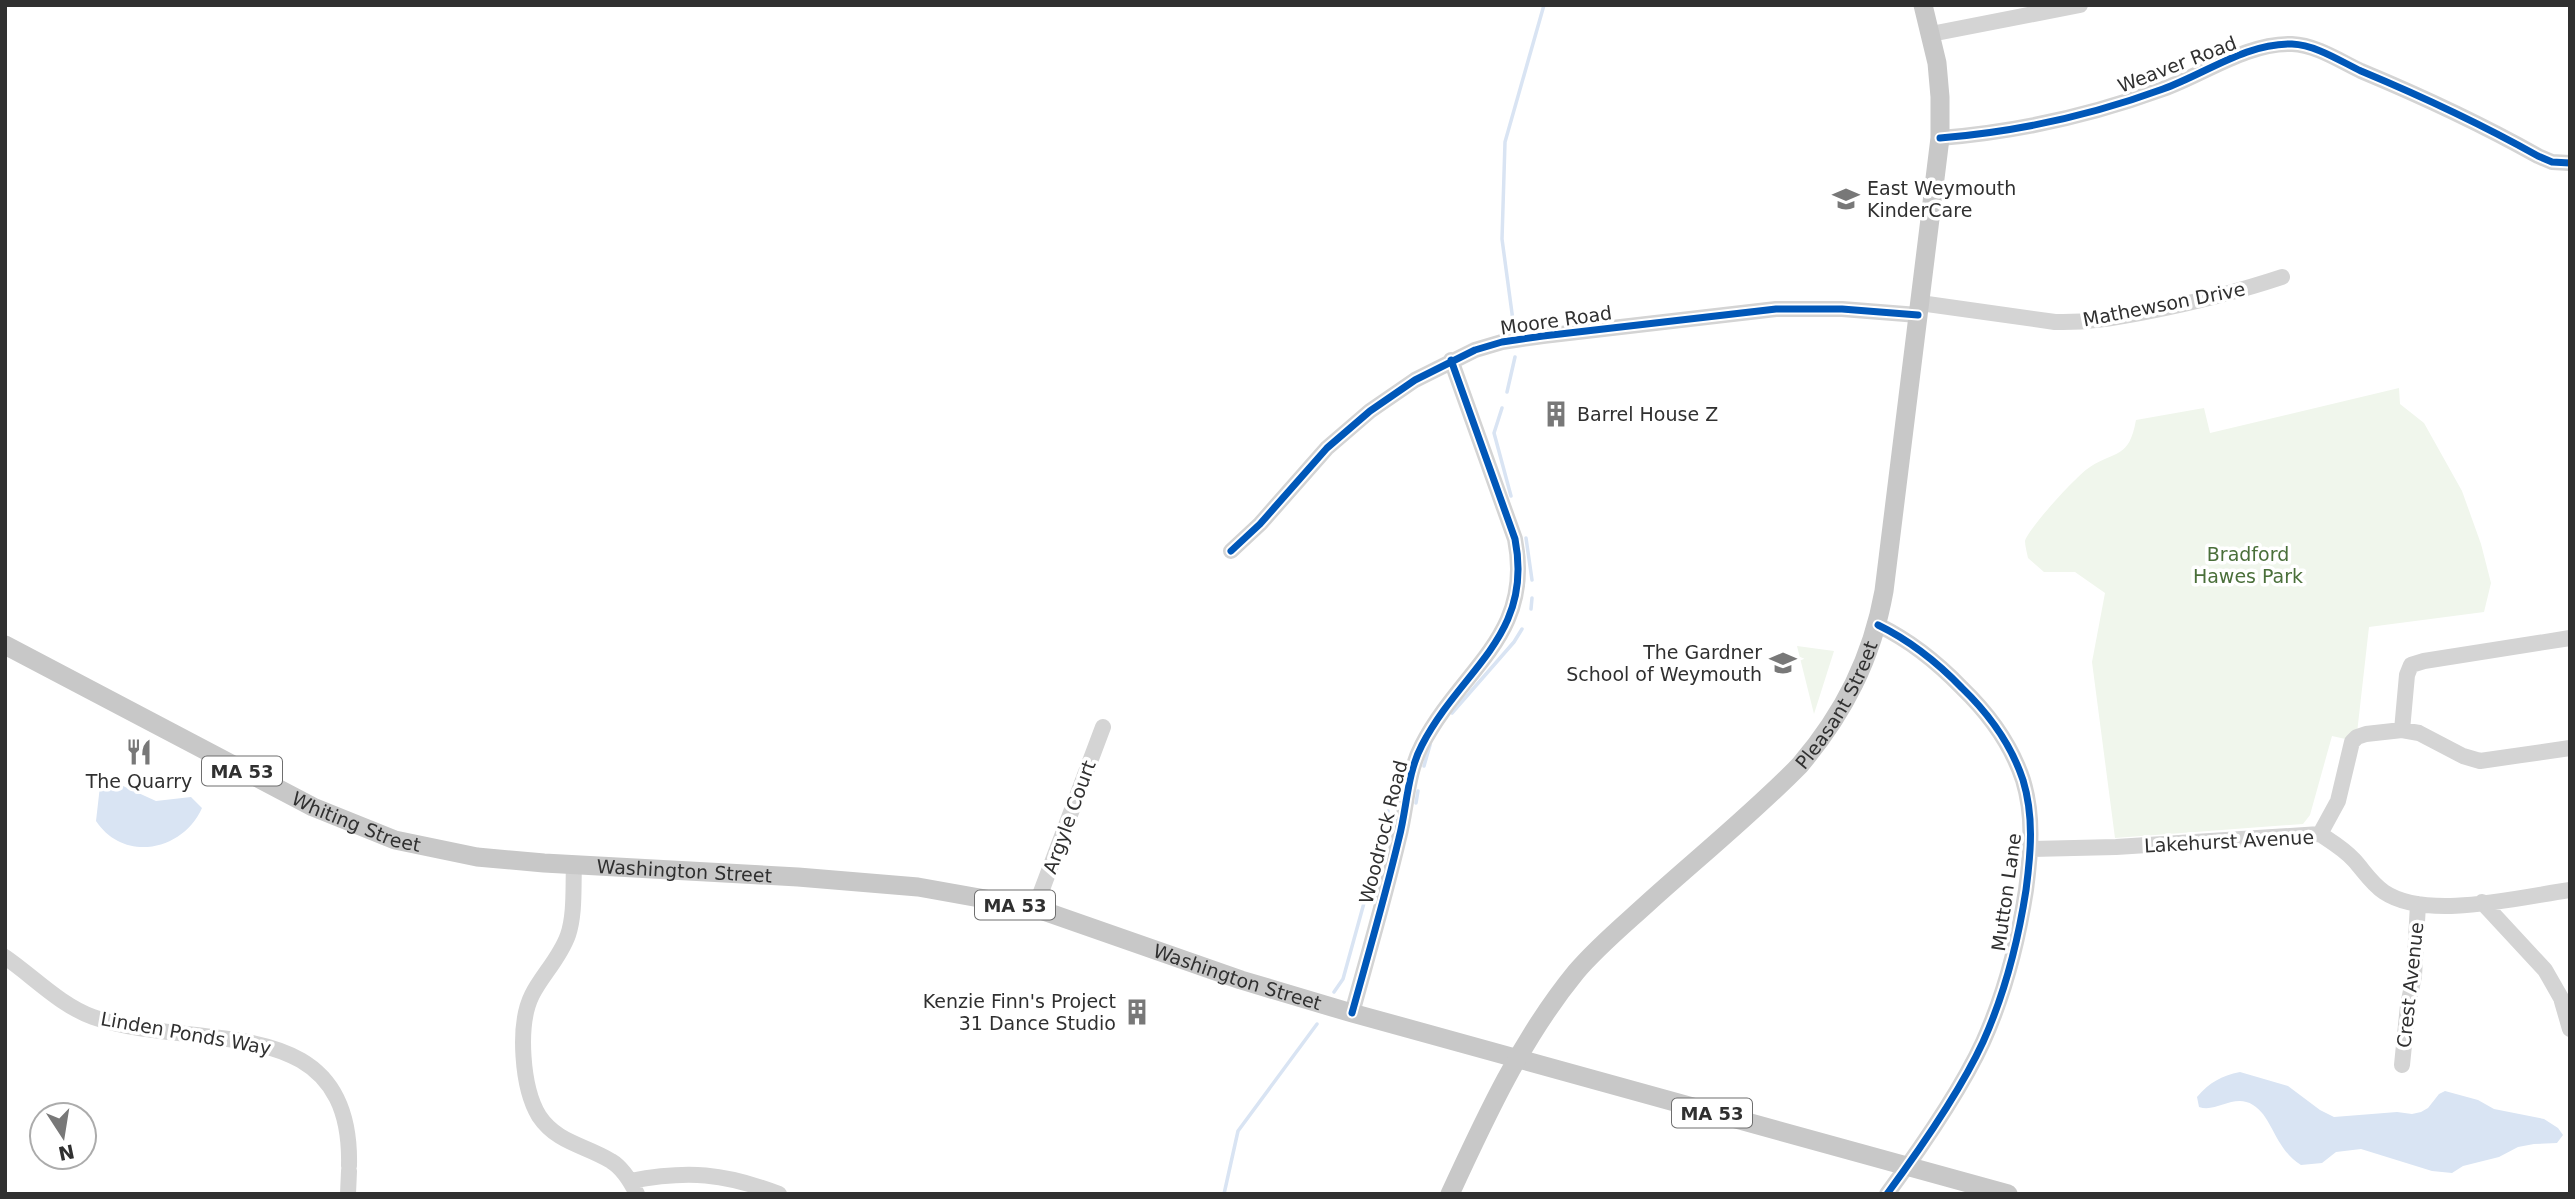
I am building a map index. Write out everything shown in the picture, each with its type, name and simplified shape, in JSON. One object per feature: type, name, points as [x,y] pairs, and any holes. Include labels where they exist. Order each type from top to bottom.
[{"type":"main road","name":"Pleasant Street","points":[[1450,1194],[1468,1152],[1517,1058],[1554,1000],[1590,957],[1782,783],[1826,735],[1849,698],[1878,625],[1894,521],[1940,138],[1939,80],[1923,5]]},
{"type":"main road","name":"Whiting Street","points":[[5,645],[341,820],[395,840],[493,859]]},
{"type":"main road","name":"Washington Street","points":[[493,859],[876,883],[918,887],[1035,908],[1241,980],[1352,1013],[2008,1194]]},
{"type":"street","points":[[1931,34],[2080,5]]},
{"type":"street","name":"Weaver Road","points":[[1940,138],[2003,131],[2111,106],[2163,89],[2242,55],[2289,44],[2315,50],[2381,79],[2552,162],[2570,163]]},
{"type":"street","name":"Mathewson Drive","points":[[1919,309],[2076,323],[2216,298],[2282,277]]},
{"type":"street","name":"Moore Road","points":[[1231,551],[1260,524],[1327,448],[1370,411],[1415,380],[1475,350],[1515,340],[1776,309],[1919,309]]},
{"type":"street","name":"Woodrock Road","points":[[1352,1013],[1400,835],[1409,784],[1420,748],[1439,715],[1508,624],[1519,583],[1520,562],[1516,539],[1451,360]]},
{"type":"street","name":"Mutton Lane","points":[[1878,625],[1918,648],[1976,701],[1992,722],[2015,759],[2023,780],[2032,828],[2021,923],[2014,956],[1982,1045],[1956,1090],[1887,1194]]},
{"type":"street","points":[[2402,730],[2407,675],[2412,665],[2570,638]]},
{"type":"street","name":"Argyle Court","points":[[1035,908],[1103,727]]},
{"type":"street","points":[[2320,834],[2338,801],[2352,742],[2365,734],[2402,730],[2419,733],[2463,757],[2480,761],[2570,748]]},
{"type":"street","name":"Lakehurst Avenue","points":[[2031,849],[2116,848],[2320,834],[2347,853],[2376,886],[2387,894],[2417,904],[2440,906],[2570,890]]},
{"type":"street","points":[[574,866],[568,934],[528,1006],[524,1030],[526,1068],[536,1108],[549,1128],[571,1144],[610,1160],[620,1168],[634,1187],[649,1178],[719,1175],[745,1181],[779,1194]]},
{"type":"street","points":[[2482,902],[2545,970],[2561,998],[2570,1029]]},
{"type":"street","name":"Crest Avenue","points":[[2402,1065],[2414,976],[2417,904]]},
{"type":"street","name":"Linden Ponds Way","points":[[5,957],[69,1005],[93,1017],[269,1046],[303,1060],[329,1085],[340,1105],[349,1140],[348,1194]]},
{"type":"green space","name":"Bradford Hawes Park","points":[[2399,388],[2400,404],[2424,423],[2462,491],[2481,544],[2491,583],[2484,612],[2369,627],[2357,733],[2350,740],[2332,736],[2310,815],[2303,824],[2115,838],[2092,662],[2105,593],[2075,572],[2044,572],[2028,558],[2025,541],[2028,535],[2054,502],[2084,472],[2125,448],[2136,420],[2204,408],[2210,433]]},
{"type":"green space","points":[[1797,646],[1834,651],[1814,714]]},
{"type":"water","points":[[112,781],[156,801],[191,797],[202,808],[193,823],[167,842],[137,847],[122,843],[108,834],[96,821],[100,786]]},
{"type":"water","points":[[2240,1072],[2288,1086],[2334,1117],[2421,1112],[2445,1091],[2478,1100],[2494,1109],[2544,1119],[2558,1128],[2563,1135],[2557,1143],[2518,1147],[2499,1157],[2463,1166],[2452,1173],[2432,1171],[2361,1149],[2336,1152],[2322,1163],[2301,1165],[2285,1150],[2265,1117],[2253,1105],[2239,1101],[2212,1108],[2199,1107],[2197,1097],[2207,1087],[2221,1078]]},
{"type":"waterway","points":[[1514,328],[1502,239],[1505,142],[1544,5]]},
{"type":"waterway","points":[[1507,392],[1515,357]]},
{"type":"waterway","points":[[1502,408],[1494,433],[1511,496]]},
{"type":"waterway","points":[[1526,538],[1532,580]]},
{"type":"waterway","points":[[1531,609],[1532,598]]},
{"type":"waterway","points":[[1452,713],[1514,642],[1522,629]]},
{"type":"waterway","points":[[1424,766],[1430,745]]},
{"type":"waterway","points":[[1416,803],[1418,791]]},
{"type":"waterway","points":[[1377,853],[1388,811]]},
{"type":"waterway","points":[[1334,992],[1343,979],[1372,874]]},
{"type":"waterway","points":[[1224,1194],[1238,1131],[1317,1024]]},
{"type":"cycle path","points":[[1940,138],[2025,127],[2081,114],[2163,89],[2258,48],[2292,44],[2328,54],[2552,162],[2570,163]]},
{"type":"cycle path","points":[[1231,551],[1260,524],[1327,448],[1370,411],[1415,380],[1475,350],[1502,342],[1543,336],[1776,309],[1842,309],[1918,315]]},
{"type":"cycle path","points":[[1352,1013],[1394,860],[1417,756],[1438,718],[1491,650],[1514,601],[1518,573],[1515,539],[1451,360]]},
{"type":"cycle path","points":[[1878,625],[1902,638],[1933,661],[1953,678],[1990,719],[2006,742],[2023,780],[2031,834],[2028,876],[2019,929],[2010,967],[1991,1024],[1974,1061],[1951,1100],[1887,1194]]},
{"type":"place","name":"East Weymouth KinderCare","points":[[1846,199]]},
{"type":"place","name":"Barrel House Z","points":[[1556,414]]},
{"type":"place","name":"The Gardner School of Weymouth","points":[[1783,663]]},
{"type":"place","name":"The Quarry","points":[[139,752]]},
{"type":"place","name":"Kenzie Finn's Project 31 Dance Studio","points":[[1137,1012]]}]
